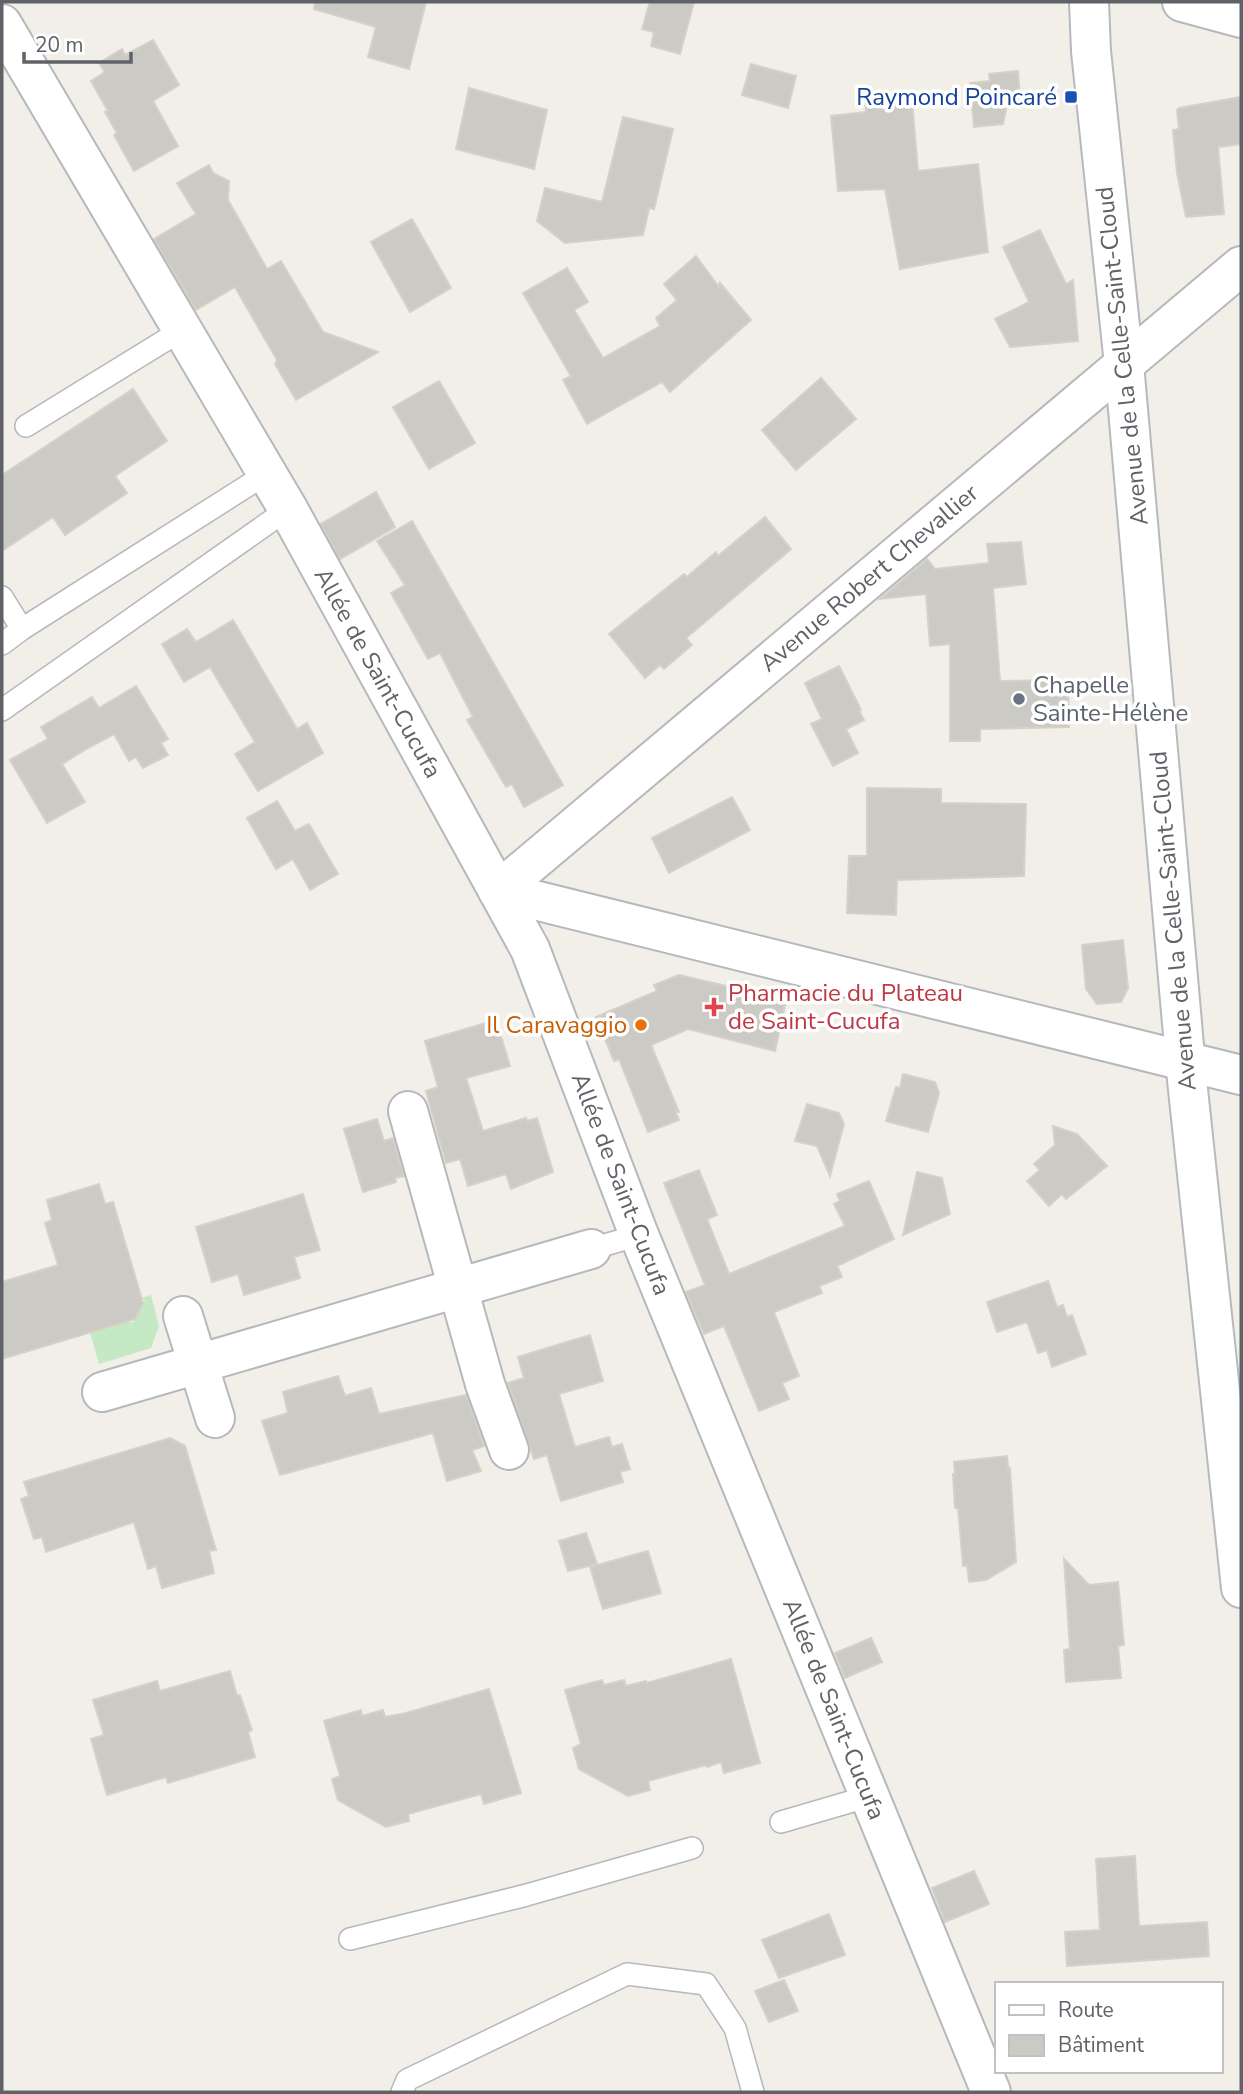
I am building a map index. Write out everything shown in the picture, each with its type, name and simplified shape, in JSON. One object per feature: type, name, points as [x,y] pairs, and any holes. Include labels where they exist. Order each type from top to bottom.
[{"type":"street","name":"Avenue de la Celle-Saint-Cloud","points":[[1089,2],[1091,51],[1124,364],[1185,1060],[1241,1588]]},
{"type":"street","points":[[1182,2],[1241,18]]},
{"type":"street","name":"Allée de Saint-Cucufa","points":[[2,24],[288,509],[530,949],[639,1235],[991,2092]]},
{"type":"street","name":"Avenue Robert Chevallier","points":[[498,891],[1241,266]]},
{"type":"street","points":[[498,891],[1241,1075]]},
{"type":"street","points":[[408,1111],[485,1384],[509,1450]]},
{"type":"street","points":[[102,1392],[591,1249]]},
{"type":"street","points":[[183,1316],[215,1418]]},
{"type":"lane","points":[[26,426],[182,330]]},
{"type":"lane","points":[[2,644],[266,474]]},
{"type":"lane","points":[[2,710],[288,509]]},
{"type":"lane","points":[[2,597],[23,629]]},
{"type":"lane","points":[[591,1249],[639,1235]]},
{"type":"lane","points":[[781,1822],[870,1796]]},
{"type":"lane","points":[[351,1939],[523,1896],[692,1848]]},
{"type":"lane","points":[[402,2092],[407,2080],[627,1974],[706,1984],[735,2028],[753,2092]]},
{"type":"green space","points":[[151,1295],[159,1326],[151,1348],[99,1364],[90,1332],[128,1321],[132,1323],[145,1300],[141,1298]]},
{"type":"building","points":[[315,2],[426,2],[409,69],[368,57],[376,27],[314,9]]},
{"type":"building","points":[[650,2],[694,2],[680,54],[651,46],[654,32],[642,29]]},
{"type":"building","points":[[153,40],[179,85],[153,101],[178,146],[134,171],[114,135],[117,133],[105,112],[108,111],[91,81],[105,72],[99,63],[122,49],[125,55]]},
{"type":"building","points":[[751,64],[796,76],[788,108],[742,95]]},
{"type":"building","points":[[1018,71],[1020,99],[1008,100],[1003,124],[974,127],[970,83],[990,81],[989,74]]},
{"type":"building","points":[[469,88],[547,110],[534,169],[456,149]]},
{"type":"building","points":[[898,93],[912,101],[918,171],[978,164],[988,252],[900,269],[885,189],[838,191],[831,116],[866,112],[865,97]]},
{"type":"building","points":[[1241,97],[1241,144],[1218,147],[1224,214],[1186,217],[1177,173],[1173,130],[1179,129],[1177,110]]},
{"type":"building","points":[[623,117],[673,129],[654,209],[649,208],[643,235],[565,243],[537,221],[545,188],[602,202]]},
{"type":"building","points":[[209,165],[213,173],[229,181],[228,200],[267,269],[281,261],[323,332],[378,352],[296,400],[275,364],[277,360],[235,287],[196,310],[154,239],[196,214],[177,183]]},
{"type":"building","points":[[412,219],[451,288],[410,312],[371,242]]},
{"type":"building","points":[[1040,230],[1066,284],[1073,280],[1078,341],[1010,347],[995,319],[1029,302],[1003,247]]},
{"type":"building","points":[[696,256],[719,287],[720,283],[751,320],[670,392],[662,382],[587,424],[563,380],[571,376],[523,293],[567,268],[588,302],[574,310],[603,358],[660,326],[656,318],[677,300],[664,284]]},
{"type":"building","points":[[821,378],[856,419],[796,470],[762,430]]},
{"type":"building","points":[[439,381],[475,443],[429,469],[393,407]]},
{"type":"building","points":[[133,389],[167,441],[115,476],[127,493],[65,535],[53,517],[2,551],[2,475]]},
{"type":"building","points":[[376,492],[395,527],[340,559],[321,524]]},
{"type":"building","points":[[765,517],[791,549],[686,638],[692,645],[664,669],[660,665],[645,678],[609,634],[684,574],[687,577],[716,552],[718,556]]},
{"type":"building","points":[[412,521],[563,785],[524,807],[512,784],[506,787],[467,720],[473,717],[440,653],[428,659],[391,593],[405,585],[377,541]]},
{"type":"building","points":[[1021,542],[1026,584],[993,588],[1000,681],[1068,680],[1069,727],[980,729],[980,741],[950,741],[950,644],[930,646],[926,594],[880,599],[927,559],[935,569],[989,563],[987,544]]},
{"type":"building","points":[[233,620],[297,729],[307,723],[323,753],[258,791],[235,754],[255,742],[210,667],[184,682],[162,644],[187,629],[196,642]]},
{"type":"building","points":[[839,666],[864,720],[846,729],[858,753],[833,766],[811,724],[822,719],[805,683]]},
{"type":"building","points":[[136,686],[168,739],[161,743],[168,755],[143,768],[136,757],[129,761],[114,734],[88,748],[62,764],[85,802],[47,823],[10,760],[48,739],[41,727],[92,697],[99,708]]},
{"type":"building","points":[[867,788],[941,789],[941,803],[1026,804],[1024,876],[897,880],[896,915],[847,913],[849,856],[867,856]]},
{"type":"building","points":[[732,797],[750,830],[669,873],[652,838]]},
{"type":"building","points":[[277,801],[295,831],[309,824],[338,874],[310,890],[293,859],[276,869],[247,818]]},
{"type":"building","points":[[1123,940],[1128,988],[1121,1002],[1097,1004],[1086,989],[1082,945]]},
{"type":"building","points":[[679,975],[786,1000],[775,1051],[688,1029],[651,1045],[679,1112],[675,1111],[679,1120],[648,1132],[619,1059],[614,1061],[596,1017],[657,991],[654,985]]},
{"type":"building","points":[[496,1020],[510,1066],[466,1078],[483,1131],[526,1118],[527,1121],[537,1118],[553,1172],[511,1189],[506,1174],[468,1186],[460,1159],[446,1163],[426,1091],[438,1087],[425,1041]]},
{"type":"building","points":[[903,1074],[935,1082],[939,1093],[928,1132],[886,1121],[896,1087],[900,1088]]},
{"type":"building","points":[[807,1104],[839,1113],[844,1124],[830,1176],[817,1146],[795,1141]]},
{"type":"building","points":[[377,1119],[384,1141],[393,1138],[404,1176],[395,1178],[396,1182],[363,1192],[344,1129]]},
{"type":"building","points":[[1053,1126],[1077,1134],[1107,1166],[1066,1199],[1062,1194],[1049,1206],[1027,1181],[1040,1170],[1034,1164],[1055,1145]]},
{"type":"building","points":[[699,1170],[717,1215],[707,1219],[729,1274],[845,1226],[834,1204],[840,1201],[837,1194],[869,1181],[894,1239],[837,1266],[842,1277],[819,1286],[822,1293],[774,1312],[799,1376],[782,1383],[789,1399],[759,1411],[724,1326],[704,1334],[686,1292],[705,1285],[664,1183]]},
{"type":"building","points":[[917,1172],[942,1178],[950,1214],[903,1235]]},
{"type":"building","points":[[99,1184],[105,1204],[113,1202],[143,1303],[135,1319],[2,1359],[2,1282],[58,1265],[45,1223],[52,1220],[47,1200]]},
{"type":"building","points":[[303,1194],[320,1250],[294,1257],[300,1278],[244,1295],[238,1274],[212,1282],[196,1227]]},
{"type":"building","points":[[1048,1281],[1057,1307],[1063,1305],[1067,1317],[1072,1315],[1086,1354],[1052,1367],[1047,1350],[1038,1353],[1027,1322],[997,1332],[987,1302]]},
{"type":"building","points":[[590,1335],[603,1381],[559,1394],[575,1447],[609,1437],[612,1447],[622,1444],[630,1469],[620,1472],[623,1482],[561,1501],[547,1455],[534,1459],[508,1383],[524,1378],[518,1357]]},
{"type":"building","points":[[338,1376],[345,1396],[371,1388],[379,1414],[466,1395],[484,1446],[472,1450],[481,1471],[447,1481],[433,1433],[280,1475],[262,1421],[288,1413],[283,1392]]},
{"type":"building","points":[[170,1438],[185,1446],[216,1550],[209,1551],[214,1573],[162,1588],[156,1566],[148,1569],[134,1522],[46,1552],[42,1537],[34,1539],[21,1499],[29,1496],[24,1482]]},
{"type":"building","points":[[1007,1456],[1016,1562],[986,1580],[969,1582],[967,1565],[963,1566],[958,1508],[955,1508],[954,1462]]},
{"type":"building","points":[[586,1533],[597,1564],[568,1571],[559,1541]]},
{"type":"building","points":[[648,1551],[661,1593],[603,1609],[590,1567]]},
{"type":"building","points":[[1064,1559],[1089,1585],[1118,1582],[1124,1645],[1118,1646],[1121,1678],[1066,1682],[1064,1650],[1070,1649]]},
{"type":"building","points":[[871,1638],[882,1662],[845,1678],[835,1653]]},
{"type":"building","points":[[731,1659],[760,1763],[724,1773],[721,1762],[707,1767],[706,1765],[648,1781],[650,1790],[628,1796],[579,1769],[573,1748],[581,1744],[565,1690],[602,1680],[604,1685],[624,1680],[626,1686],[646,1681],[647,1683]]},
{"type":"building","points":[[230,1671],[237,1696],[240,1695],[252,1730],[248,1732],[255,1757],[168,1783],[166,1777],[107,1795],[91,1739],[104,1735],[93,1700],[157,1681],[160,1691]]},
{"type":"building","points":[[489,1689],[521,1793],[484,1804],[481,1794],[408,1814],[409,1821],[386,1827],[338,1800],[332,1779],[340,1776],[324,1721],[361,1710],[362,1716],[383,1710],[385,1717],[406,1713]]},
{"type":"building","points":[[1135,1856],[1139,1926],[1207,1922],[1209,1956],[1067,1966],[1065,1932],[1100,1930],[1096,1859]]},
{"type":"building","points":[[974,1871],[989,1904],[945,1922],[932,1888]]},
{"type":"building","points":[[829,1914],[845,1955],[779,1978],[762,1940]]},
{"type":"building","points":[[784,1980],[798,2011],[769,2022],[755,1991]]},
{"type":"place","name":"Raymond Poincaré","points":[[1071,97]]},
{"type":"place","name":"Chapelle Sainte-Hélène","points":[[1019,699]]},
{"type":"place","name":"Pharmacie du Plateau de Saint-Cucufa","points":[[714,1007]]},
{"type":"place","name":"Il Caravaggio","points":[[641,1025]]}]
